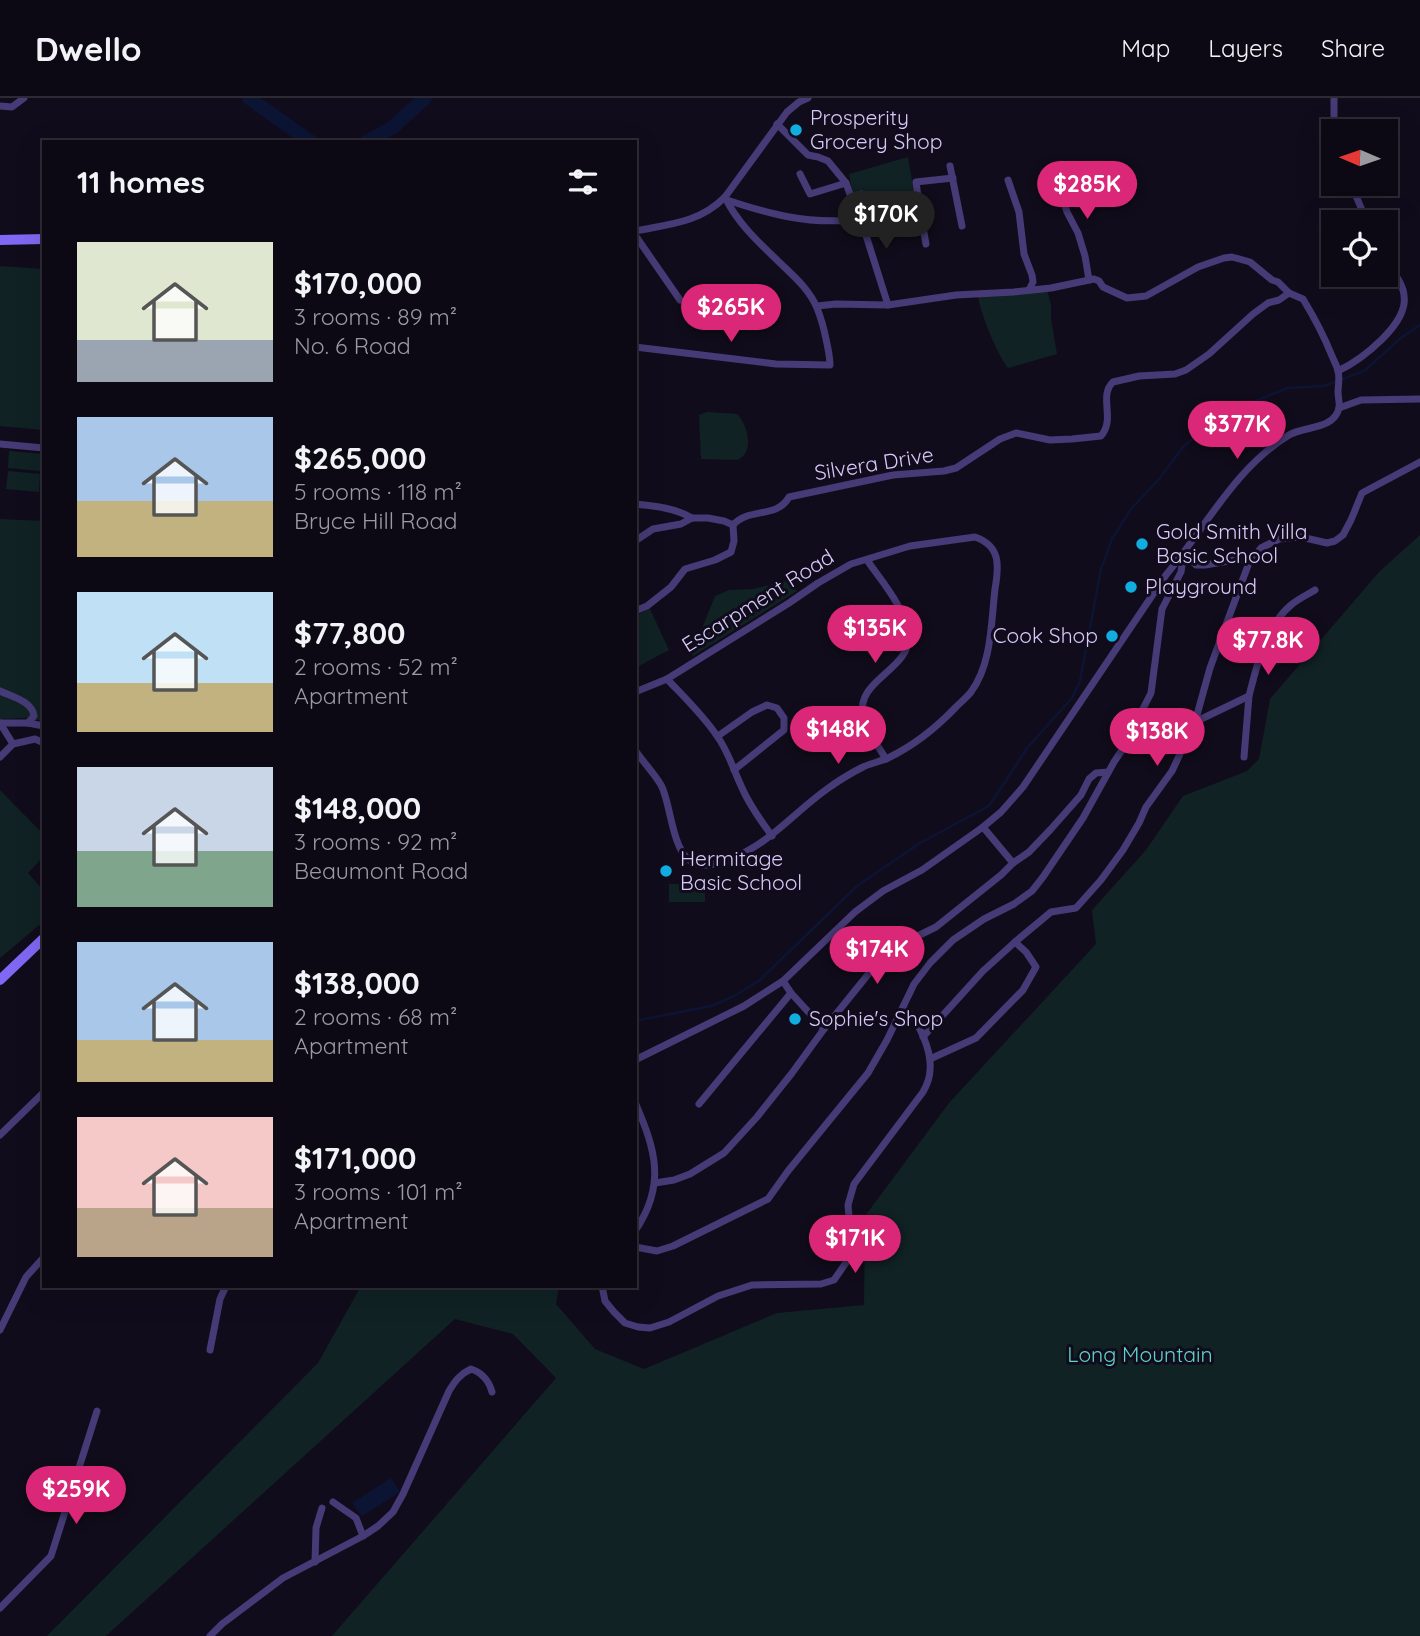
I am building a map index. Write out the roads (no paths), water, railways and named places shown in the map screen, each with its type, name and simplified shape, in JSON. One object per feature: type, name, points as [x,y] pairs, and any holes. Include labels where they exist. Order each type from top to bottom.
[{"type":"street","points":[[0,106],[12,107],[24,98]]},
{"type":"street","points":[[637,233],[688,221],[716,206],[725,198],[787,112],[808,98]]},
{"type":"street","points":[[1334,98],[1334,119]]},
{"type":"street","points":[[777,124],[808,155],[828,161],[846,183],[851,197],[851,220]]},
{"type":"street","points":[[950,166],[962,226]]},
{"type":"street","points":[[1053,170],[1067,212],[1078,233],[1089,280]]},
{"type":"street","points":[[800,174],[810,194],[846,183]]},
{"type":"street","points":[[926,244],[916,182],[953,178]]},
{"type":"street","points":[[1008,180],[1021,217],[1024,254],[1033,282],[1029,290]]},
{"type":"street","points":[[851,197],[862,194]]},
{"type":"street","points":[[725,198],[803,220],[851,220],[864,229],[888,305]]},
{"type":"street","points":[[637,347],[776,364],[828,366],[831,363],[817,306],[798,279],[751,234],[725,198]]},
{"type":"street","points":[[864,229],[920,212]]},
{"type":"street","points":[[637,236],[680,300]]},
{"type":"street","points":[[0,240],[42,239]]},
{"type":"street","points":[[817,306],[888,305],[956,295],[1065,286],[1089,280],[1097,280],[1103,287],[1127,298],[1146,296],[1198,267],[1231,257],[1250,262],[1289,293],[1303,299],[1328,346],[1338,374],[1339,408]]},
{"type":"street","points":[[1338,374],[1381,340],[1398,321],[1404,295],[1398,284]]},
{"type":"street","name":"Silvera Drive","points":[[733,525],[739,518],[773,510],[786,503],[789,497],[893,475],[956,468],[1000,439],[1016,433],[1050,440],[1101,436],[1108,426],[1107,390],[1113,382],[1139,376],[1175,374],[1186,370],[1209,355],[1253,313],[1289,293]]},
{"type":"street","points":[[637,1059],[744,1006],[783,981],[855,912],[883,891],[922,870],[1001,812],[1023,787],[1166,575],[1236,481],[1266,452],[1292,433],[1329,422],[1339,408],[1361,400],[1420,399]]},
{"type":"street","points":[[0,444],[42,448]]},
{"type":"street","points":[[923,1037],[983,971],[1015,942],[1051,912],[1076,908],[1123,850],[1146,807],[1172,771],[1195,722],[1210,668],[1250,560],[1261,548],[1279,539],[1301,537],[1327,543],[1335,541],[1343,535],[1362,493],[1420,462]]},
{"type":"street","points":[[637,503],[684,513],[692,518]]},
{"type":"street","points":[[637,540],[653,529],[681,524],[692,518],[708,518],[733,525],[734,541],[730,552],[715,560],[685,569],[671,587],[647,606],[637,610]]},
{"type":"street","name":"Escarpment Road","points":[[637,691],[667,679],[851,564],[929,543],[975,537],[985,540],[995,553],[998,574],[985,664],[971,691],[941,723],[915,744],[886,759]]},
{"type":"street","points":[[1184,553],[1196,565],[1250,560]]},
{"type":"street","points":[[637,1247],[657,1251],[674,1246],[768,1199],[868,1073],[914,984],[930,963],[953,940],[1032,891],[1083,818],[1151,693],[1162,609],[1181,572],[1184,553]]},
{"type":"street","points":[[637,753],[661,786],[678,846],[686,858],[697,864],[713,865],[744,854],[772,836],[826,789],[864,767],[886,759],[869,730],[863,715],[863,702],[870,690],[900,660],[908,648],[908,636],[901,612],[867,560]]},
{"type":"street","points":[[1244,758],[1249,696],[1257,665],[1273,626],[1289,606],[1315,590]]},
{"type":"street","points":[[667,679],[718,736],[744,792],[772,836]]},
{"type":"street","points":[[0,691],[30,705],[34,716],[28,723]]},
{"type":"street","points":[[1122,750],[1195,722],[1249,696]]},
{"type":"street","points":[[718,736],[752,712],[767,705],[778,708],[784,718],[783,730],[734,770]]},
{"type":"street","points":[[0,723],[42,726]]},
{"type":"street","points":[[0,723],[13,744]]},
{"type":"street","points":[[0,757],[13,744],[35,739],[42,742]]},
{"type":"street","points":[[655,1183],[690,1174],[724,1153],[757,1117],[887,951],[936,927],[1001,875],[1051,829],[1081,795],[1089,779],[1096,774],[1108,772]]},
{"type":"street","points":[[983,827],[1013,863]]},
{"type":"street","points":[[0,980],[42,940]]},
{"type":"street","points":[[930,1059],[976,1038],[1023,990],[1036,967],[1015,942]]},
{"type":"street","points":[[783,981],[824,1029]]},
{"type":"street","points":[[699,1104],[791,993]]},
{"type":"street","points":[[602,1288],[605,1301],[625,1323],[638,1328],[650,1328],[669,1322],[718,1296],[752,1285],[821,1284],[834,1280],[852,1254],[848,1205],[854,1184],[923,1092],[929,1078],[930,1059],[923,1037],[911,1013],[903,1008]]},
{"type":"street","points":[[0,1135],[42,1094]]},
{"type":"street","points":[[637,1107],[656,1167],[655,1183],[646,1213],[637,1228]]},
{"type":"street","points":[[0,1330],[26,1277],[42,1259]]},
{"type":"street","points":[[210,1350],[220,1299],[225,1288]]},
{"type":"street","points":[[210,1636],[283,1578],[363,1536],[393,1512],[457,1378],[463,1372],[471,1369],[477,1371],[489,1383],[492,1392]]},
{"type":"street","points":[[0,1608],[51,1556],[97,1411]]},
{"type":"street","points":[[332,1502],[356,1518],[363,1536]]},
{"type":"street","points":[[315,1562],[316,1528],[322,1508]]},
{"type":"water","points":[[391,1478],[400,1492],[362,1516],[352,1503]]},
{"type":"waterway","points":[[249,98],[308,140]]},
{"type":"waterway","points":[[370,140],[393,127],[425,98]]},
{"type":"waterway","points":[[637,1021],[711,1006],[734,996],[760,980],[857,886],[920,843],[989,806],[1028,747],[1072,698],[1080,681],[1101,569],[1112,539],[1131,509],[1159,479],[1183,447],[1220,415],[1288,388],[1324,386],[1364,371],[1402,337],[1420,325]]},
{"type":"place","name":"Prosperity Grocery Shop","points":[[796,130]]},
{"type":"place","name":"Gold Smith Villa Basic School","points":[[1142,544]]},
{"type":"place","name":"Playground","points":[[1131,587]]},
{"type":"place","name":"Cook Shop","points":[[1112,636]]},
{"type":"place","name":"Hermitage Basic School","points":[[666,871]]},
{"type":"place","name":"Sophie's Shop","points":[[795,1019]]},
{"type":"park label","name":"Long Mountain","points":[[1140,1355]]}]
